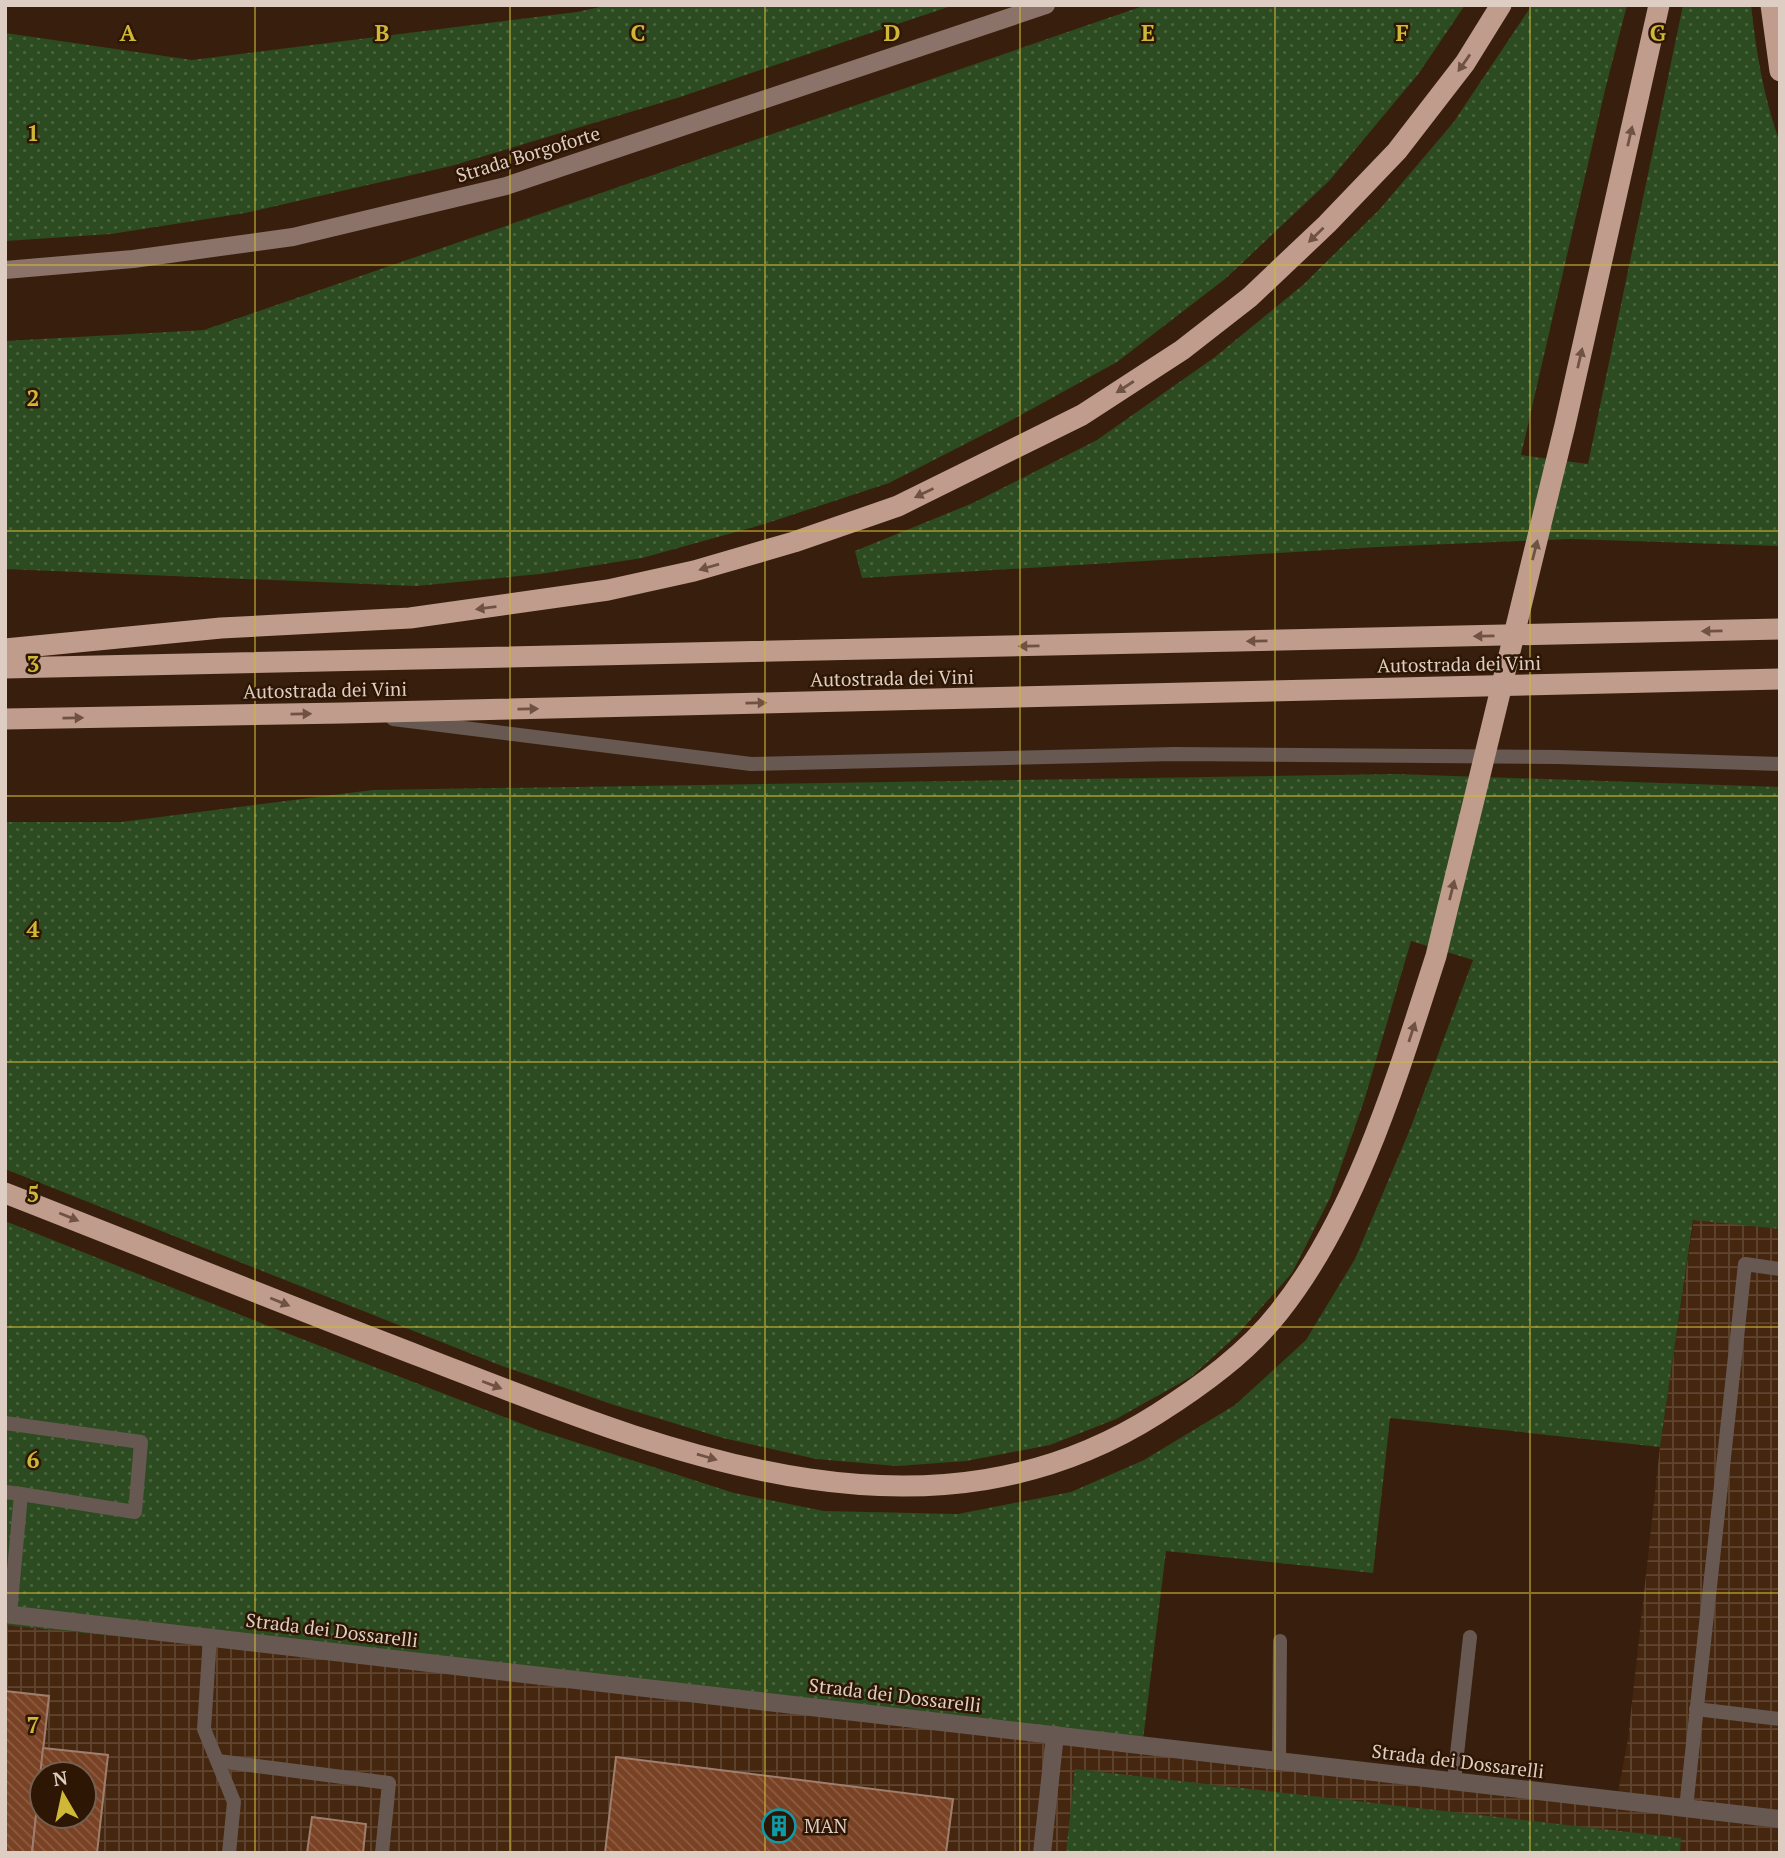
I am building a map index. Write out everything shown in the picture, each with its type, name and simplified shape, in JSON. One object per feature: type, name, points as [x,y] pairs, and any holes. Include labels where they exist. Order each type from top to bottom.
[{"type":"highway","points":[[5,649],[221,628],[410,618],[608,590],[694,571],[794,542],[898,506],[1082,415],[1182,350],[1250,297],[1327,224],[1398,151],[1465,63],[1501,5]]},
{"type":"highway","points":[[5,1192],[547,1406],[651,1441],[721,1461],[805,1480],[859,1486],[930,1486],[1000,1478],[1065,1459],[1133,1429],[1186,1395],[1235,1357],[1277,1315],[1310,1269],[1338,1218],[1367,1154],[1411,1035],[1436,956],[1565,425],[1659,5]]},
{"type":"highway","points":[[1771,5],[1780,71]]},
{"type":"highway","name":"Autostrada dei Vini","points":[[5,668],[1780,629]]},
{"type":"highway","name":"Autostrada dei Vini","points":[[5,719],[1780,679]]},
{"type":"main road","name":"Strada Borgoforte","points":[[5,270],[133,259],[293,237],[506,186],[1046,5]]},
{"type":"street","name":"Strada dei Dossarelli","points":[[8,1614],[1780,1819]]},
{"type":"street","points":[[1042,1853],[1055,1735]]},
{"type":"lane","points":[[343,713],[751,764],[1174,754],[1558,757],[1780,764]]},
{"type":"lane","points":[[1686,1808],[1745,1265],[1780,1269]]},
{"type":"lane","points":[[5,1423],[141,1441],[135,1512],[5,1492]]},
{"type":"lane","points":[[8,1614],[21,1494]]},
{"type":"lane","points":[[210,1637],[204,1729],[234,1802],[229,1853]]},
{"type":"lane","points":[[1454,1782],[1470,1637]]},
{"type":"lane","points":[[1279,1761],[1280,1641]]},
{"type":"lane","points":[[1696,1709],[1780,1719]]},
{"type":"lane","points":[[218,1761],[390,1783],[382,1853]]},
{"type":"shaded area","points":[[1694,1217],[1780,1227],[1780,1853],[5,1853],[5,1614],[1618,1792],[1628,1739],[1660,1447]]},
{"type":"green space","points":[[609,5],[954,5],[677,98],[451,166],[245,213],[111,234],[5,241],[5,33],[192,60],[577,12]]},
{"type":"green space","points":[[1146,5],[1465,5],[1419,73],[1329,181],[1225,279],[1117,362],[889,483],[761,525],[642,558],[540,574],[416,586],[5,569],[5,341],[204,330]]},
{"type":"green space","points":[[1532,5],[1627,5],[1521,455],[1588,464],[1683,5],[1751,5],[1761,75],[1780,143],[1780,546],[1571,539],[1377,547],[862,578],[855,551],[973,503],[1097,440],[1215,357],[1304,284],[1379,210],[1453,123]]},
{"type":"green space","points":[[1395,774],[1780,787],[1780,1229],[1693,1220],[1660,1447],[1390,1418],[1373,1573],[1166,1551],[1143,1740],[5,1625],[5,1221],[538,1430],[734,1493],[824,1511],[958,1514],[1071,1492],[1144,1460],[1235,1405],[1306,1340],[1355,1259],[1411,1127],[1473,960],[1411,941],[1364,1101],[1330,1198],[1292,1273],[1237,1335],[1191,1377],[1116,1419],[1050,1445],[966,1461],[897,1466],[816,1459],[723,1438],[614,1405],[502,1366],[5,1169],[5,822],[121,822],[373,790]]},
{"type":"green space","points":[[1075,1769],[1681,1838],[1680,1853],[1066,1853]]},
{"type":"building","points":[[5,1691],[49,1696],[42,1760],[28,1760],[28,1830],[34,1830],[32,1853],[5,1853]]},
{"type":"building","points":[[43,1748],[108,1755],[97,1853],[32,1853],[34,1830],[98,1830],[98,1760],[42,1760]]},
{"type":"building","name":"MAN","points":[[616,1757],[953,1799],[946,1853],[605,1853]]},
{"type":"building","points":[[312,1817],[366,1824],[363,1853],[307,1853]]},
{"type":"place","name":"MAN","points":[[779,1826]]}]
